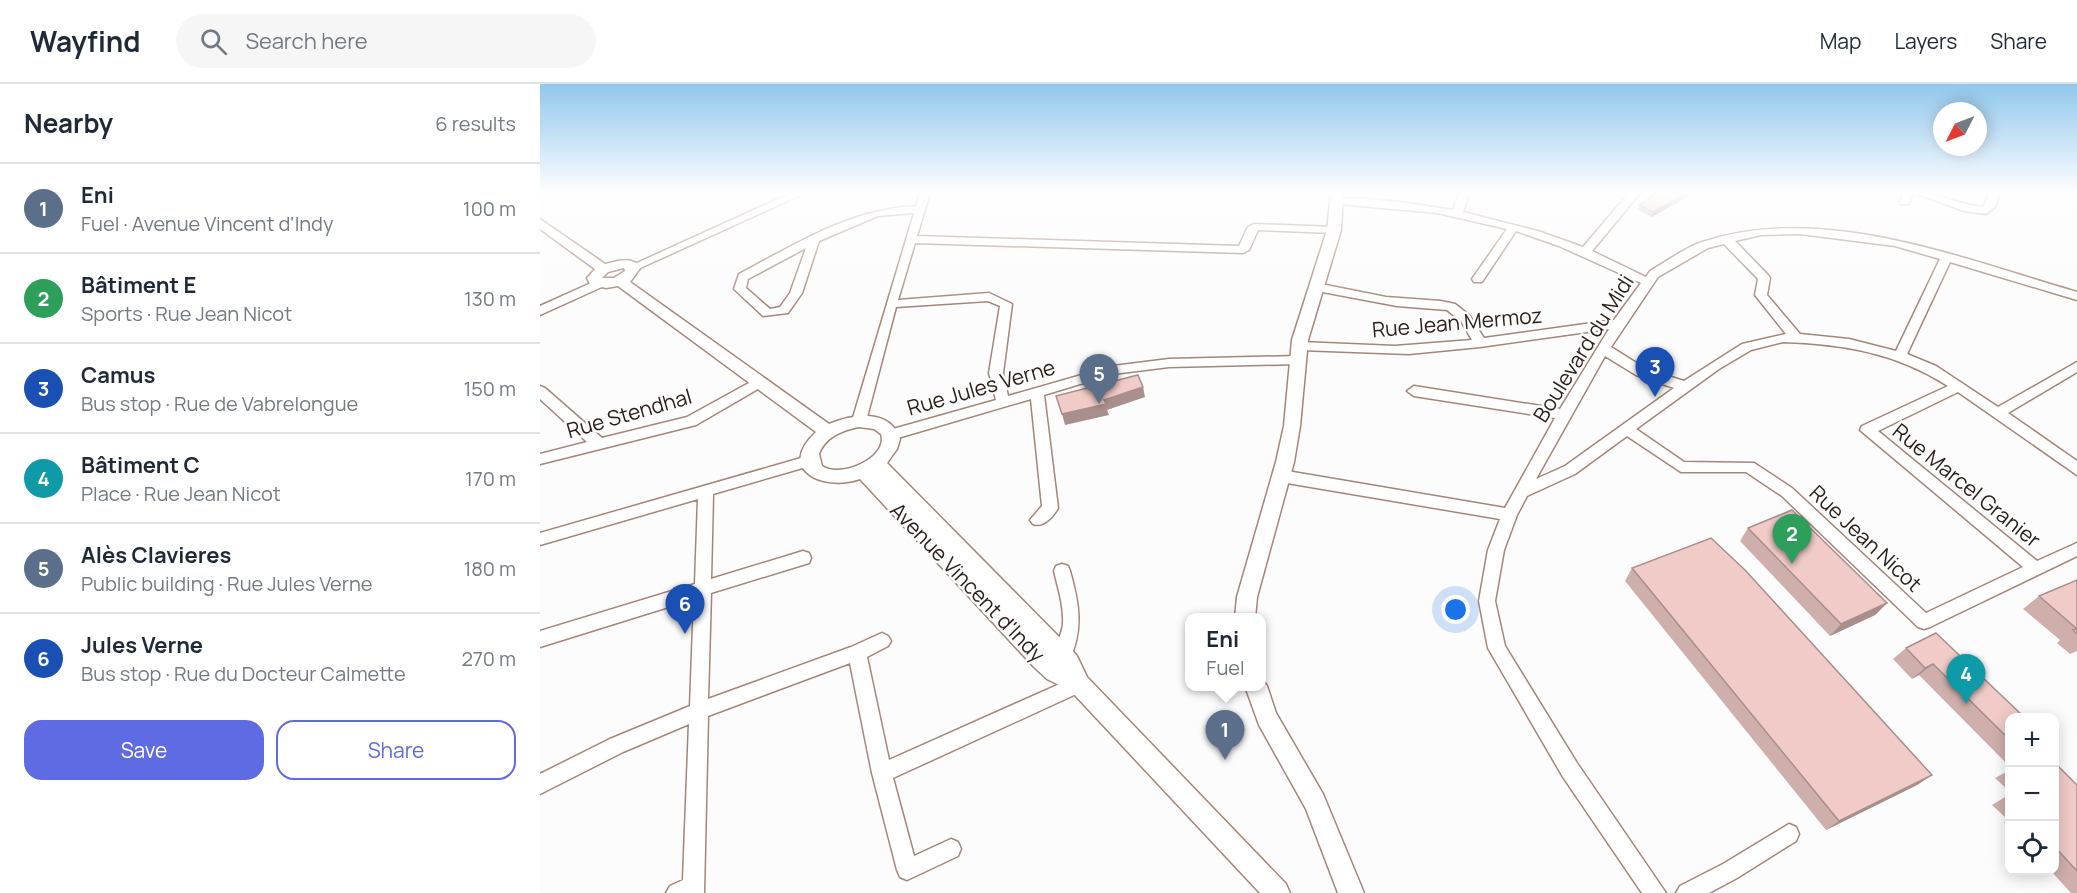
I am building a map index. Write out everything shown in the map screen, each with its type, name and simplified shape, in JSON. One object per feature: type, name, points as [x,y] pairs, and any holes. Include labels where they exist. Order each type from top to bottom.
[{"type":"street","points":[[551,231],[603,269]]},
{"type":"street","points":[[540,311],[600,284],[620,281],[628,277],[634,267],[715,231]]},
{"type":"street","points":[[814,240],[796,293],[784,310],[767,313],[740,289],[743,277],[814,240],[832,231]]},
{"type":"street","points":[[859,421],[914,231]]},
{"type":"street","points":[[911,239],[1243,250],[1252,231]]},
{"type":"street","points":[[1245,613],[1247,597],[1281,476],[1292,426],[1298,353],[1334,231]]},
{"type":"street","points":[[1478,279],[1511,231]]},
{"type":"street","points":[[1523,231],[1549,238],[1648,282]]},
{"type":"street","points":[[1584,253],[1603,231]]},
{"type":"street","name":"Boulevard du Midi","points":[[1655,893],[1570,770],[1497,648],[1487,601],[1496,550],[1509,515],[1564,414],[1618,324],[1654,274],[1704,245],[1761,232],[1800,231],[1837,234],[1896,243],[2077,296]]},
{"type":"street","points":[[1726,239],[1764,279],[1761,295],[1796,338]]},
{"type":"street","points":[[1900,356],[1946,258]]},
{"type":"street","points":[[600,284],[594,278],[603,269],[626,263],[634,267]]},
{"type":"street","points":[[620,281],[828,432]]},
{"type":"street","points":[[1316,287],[1390,301],[1454,308],[1468,322],[1480,343]]},
{"type":"street","points":[[891,304],[989,297],[1006,304],[996,373],[1003,402]]},
{"type":"street","name":"Rue Jean Mermoz","points":[[1298,353],[1409,350],[1480,343],[1618,324]]},
{"type":"street","points":[[1521,492],[1570,470],[1685,386],[1747,347],[1783,338],[1849,343],[1900,356],[1931,369],[2077,469]]},
{"type":"street","points":[[1603,347],[1615,358],[1637,371],[1653,378],[1685,386]]},
{"type":"street","name":"Rue Jules Verne","points":[[891,435],[1113,370],[1144,365],[1298,353]]},
{"type":"street","points":[[1998,413],[2077,366]]},
{"type":"street","name":"Rue Stendhal","points":[[540,459],[691,420],[758,383]]},
{"type":"street","name":"Rue Marcel Granier","points":[[1959,386],[1868,430],[2036,569]]},
{"type":"street","points":[[540,391],[599,444]]},
{"type":"street","points":[[1414,391],[1564,414]]},
{"type":"street","points":[[1037,392],[1050,508],[1038,520]]},
{"type":"street","points":[[859,421],[879,424],[887,428],[891,435],[891,444],[886,454],[870,468],[834,478],[821,476],[812,470],[808,461],[810,451],[817,441],[843,424],[859,421]]},
{"type":"street","name":"Rue Jean Nicot","points":[[1626,429],[1681,467],[1749,467],[1786,492],[1924,622],[2077,549]]},
{"type":"street","points":[[540,539],[808,461]]},
{"type":"street","name":"Avenue Vincent d'Indy","points":[[870,468],[1063,655],[1070,663],[1079,684]]},
{"type":"street","name":"Avenue Vincent d'Indy","points":[[870,468],[1041,660],[1055,672],[1079,684],[1277,893]]},
{"type":"street","points":[[1281,476],[1509,515]]},
{"type":"street","points":[[687,891],[699,711],[706,491]]},
{"type":"street","points":[[540,639],[803,558]]},
{"type":"street","points":[[1062,571],[1072,610],[1071,639],[1063,655]]},
{"type":"street","points":[[540,784],[585,758],[699,711],[857,653],[882,641]]},
{"type":"street","points":[[857,653],[882,773],[907,870],[951,849]]},
{"type":"street","points":[[882,773],[1079,684]]},
{"type":"street","points":[[1257,691],[1267,718],[1315,802],[1351,893]]},
{"type":"street","points":[[1687,893],[1730,871],[1789,834]]},
{"type":"building","points":[[1138,375],[1143,387],[1104,400],[1106,404],[1062,414],[1056,396]]},
{"type":"building","points":[[1792,510],[1887,603],[1841,624],[1748,528]]},
{"type":"building","points":[[1711,538],[1745,570],[1932,775],[1839,821],[1632,568]]},
{"type":"building","points":[[2077,580],[2077,629],[2039,596]]},
{"type":"building","points":[[1936,633],[2020,713],[2005,713],[2005,735],[1933,664],[1925,668],[1906,648]]},
{"type":"building","points":[[2059,767],[2077,785],[2077,871],[2059,851]]},
{"type":"place","name":"Camus","points":[[1655,397]]},
{"type":"place","name":"Alès Clavieres","points":[[1099,404]]},
{"type":"place","name":"Bâtiment E","points":[[1792,564]]},
{"type":"place","name":"Jules Verne","points":[[685,634]]},
{"type":"place","name":"Bâtiment C","points":[[1966,704]]},
{"type":"place","name":"Eni","points":[[1225,760]]}]
